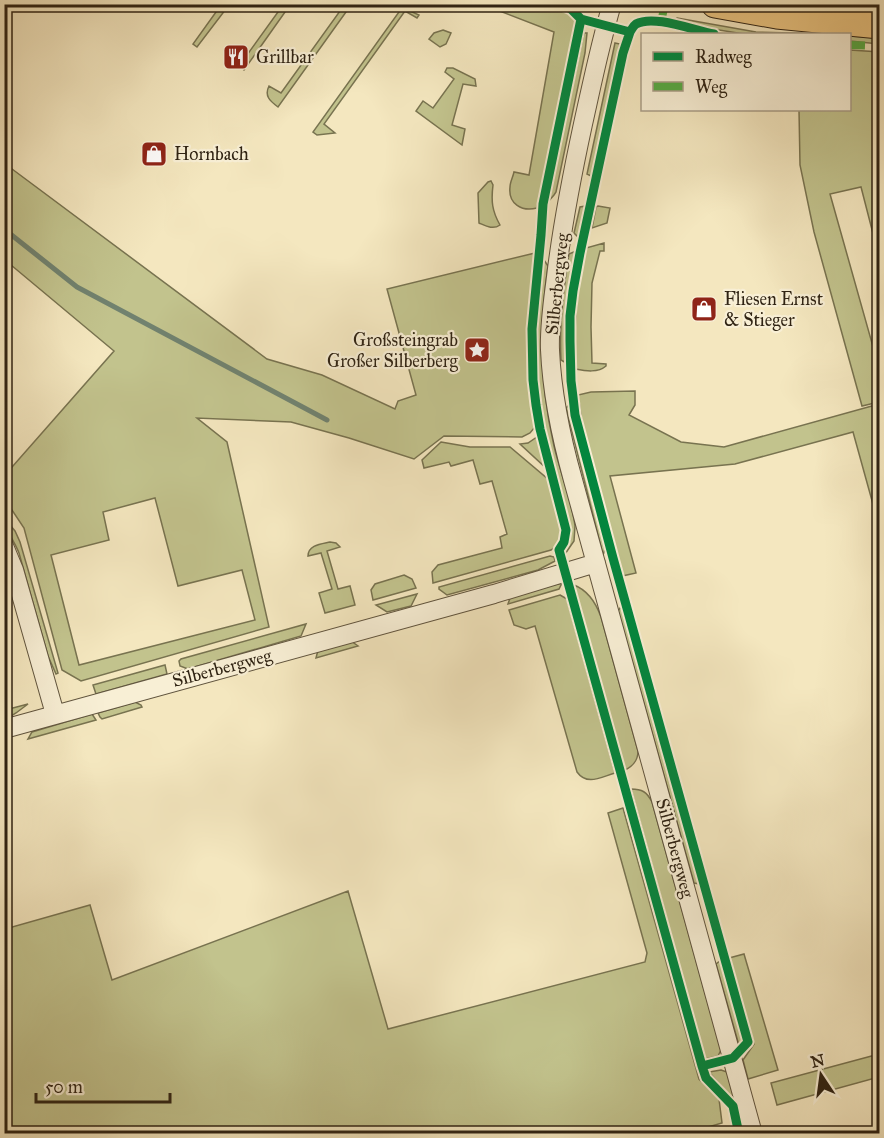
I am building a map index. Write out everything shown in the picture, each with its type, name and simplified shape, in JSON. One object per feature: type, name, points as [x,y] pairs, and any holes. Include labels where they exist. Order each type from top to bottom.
[{"type":"main road","points":[[715,4],[777,15],[879,25]]},
{"type":"street","name":"Silberbergweg","points":[[612,4],[605,26],[561,234],[550,333],[553,382],[561,436],[753,1134]]},
{"type":"street","points":[[4,546],[14,570],[55,714]]},
{"type":"street","name":"Silberbergweg","points":[[4,729],[484,597],[596,563]]},
{"type":"green space","points":[[345,4],[351,5],[278,107],[269,98],[267,93],[269,86],[281,93]]},
{"type":"green space","points":[[221,5],[229,5],[197,47],[193,44]]},
{"type":"green space","points":[[283,5],[290,5],[244,70],[239,66]]},
{"type":"green space","points":[[389,5],[397,5],[419,15],[417,18],[405,11],[324,124],[335,133],[317,135],[313,132],[399,12]]},
{"type":"green space","points":[[484,5],[550,5],[571,13],[577,23],[537,208],[526,209],[517,205],[511,198],[510,185],[514,172],[529,175],[554,32]]},
{"type":"green space","points":[[677,18],[756,32],[794,33],[738,33],[675,23]]},
{"type":"green space","points":[[443,30],[451,33],[446,44],[440,47],[429,39],[434,33]]},
{"type":"green space","points":[[584,33],[587,33],[585,53],[556,192],[547,203]]},
{"type":"green space","points":[[851,36],[879,38],[879,44],[851,41]]},
{"type":"green space","points":[[615,43],[620,44],[593,177],[587,174]]},
{"type":"green space","points":[[851,50],[880,52],[879,257],[861,187],[830,194],[879,368],[879,402],[862,406],[814,232],[800,165],[799,111],[851,111]]},
{"type":"green space","points":[[447,68],[453,68],[475,79],[476,86],[463,84],[452,125],[465,129],[462,145],[416,111],[423,101],[433,108],[454,79],[445,72]]},
{"type":"green space","points":[[4,163],[267,359],[322,375],[395,409],[398,401],[416,395],[387,289],[535,253],[528,329],[529,385],[535,427],[522,437],[444,436],[414,459],[291,422],[197,418],[227,442],[269,627],[81,681],[62,670],[24,528],[5,504],[5,475],[114,351],[5,260]],"holes":[[[155,498],[178,586],[242,570],[255,620],[79,665],[51,555],[109,540],[103,512]]]},
{"type":"green space","points":[[491,181],[493,206],[500,225],[495,227],[479,223],[478,193]]},
{"type":"green space","points":[[586,206],[579,238],[574,233],[580,207]]},
{"type":"green space","points":[[596,207],[610,208],[607,223],[592,228]]},
{"type":"green space","points":[[604,243],[604,251],[600,251],[592,283],[591,327],[592,363],[606,364],[606,366],[596,371],[575,369],[576,308],[586,248]]},
{"type":"green space","points":[[576,251],[566,321],[566,363],[561,360],[562,307],[569,254]]},
{"type":"green space","points":[[542,257],[548,266],[542,334],[546,401],[554,446],[575,526],[574,541],[565,554],[570,540],[570,526],[546,434],[538,377],[537,332]]},
{"type":"green space","points":[[635,391],[635,405],[629,415],[681,442],[724,447],[879,404],[879,526],[853,432],[735,464],[610,476],[636,573],[622,576],[583,429],[578,395],[591,392]]},
{"type":"green space","points":[[570,404],[606,546],[603,555],[566,408]]},
{"type":"green space","points":[[537,437],[546,468],[520,444],[528,443]]},
{"type":"green space","points":[[441,442],[470,447],[510,447],[549,480],[562,528],[563,535],[559,544],[551,550],[433,583],[432,572],[438,565],[502,548],[500,537],[507,534],[492,481],[480,484],[473,460],[451,466],[449,462],[424,468],[422,460]]},
{"type":"green space","points":[[5,519],[15,531],[20,542],[58,673],[56,674],[48,656],[19,553]]},
{"type":"green space","points":[[330,542],[340,547],[327,551],[338,589],[350,586],[355,605],[325,613],[319,593],[332,589],[321,553],[308,556],[313,547]]},
{"type":"green space","points":[[550,556],[554,557],[555,561],[538,570],[447,595],[439,589],[439,587]]},
{"type":"green space","points":[[404,575],[412,579],[416,588],[373,600],[371,590],[375,584]]},
{"type":"green space","points":[[562,583],[559,589],[508,604],[511,595]]},
{"type":"green space","points":[[574,585],[590,598],[601,617],[638,751],[634,763],[625,770]]},
{"type":"green space","points":[[417,594],[411,606],[387,612],[376,605]]},
{"type":"green space","points":[[560,595],[567,599],[615,773],[590,780],[577,772],[535,626],[526,629],[514,625],[509,610]]},
{"type":"green space","points":[[623,604],[700,884],[694,883],[618,611]]},
{"type":"green space","points":[[306,624],[301,636],[188,669],[180,666],[181,659]]},
{"type":"green space","points":[[351,641],[358,646],[316,658],[318,650]]},
{"type":"green space","points":[[165,665],[167,674],[96,694],[93,685]]},
{"type":"green space","points":[[135,702],[142,707],[102,719],[98,713]]},
{"type":"green space","points":[[28,704],[16,713],[5,720],[5,710]]},
{"type":"green space","points":[[92,714],[96,720],[28,739],[32,732]]},
{"type":"green space","points":[[631,789],[644,792],[652,802],[721,1050],[718,1056],[705,1059]]},
{"type":"green space","points":[[623,808],[699,1079],[719,1099],[722,1123],[684,1134],[5,1133],[5,929],[90,905],[112,980],[348,891],[388,1029],[645,962],[647,953],[608,813]]},
{"type":"green space","points":[[744,954],[778,1070],[748,1079],[743,1060],[754,1044],[729,958]]},
{"type":"green space","points":[[721,960],[744,1043],[740,1049],[716,964]]},
{"type":"green space","points":[[879,1054],[879,1077],[777,1105],[771,1083]]},
{"type":"green space","points":[[721,1070],[727,1072],[735,1102],[709,1072]]},
{"type":"waterway","points":[[4,229],[77,287],[327,420]]},
{"type":"marked path","points":[[661,22],[665,4]]},
{"type":"marked path","points":[[851,45],[880,46]]},
{"type":"cycle path","points":[[560,4],[571,9],[581,19],[630,32],[636,24],[653,21],[710,33]]},
{"type":"cycle path","points":[[581,19],[543,204],[532,329],[536,405],[566,530],[564,542],[559,550],[702,1066],[706,1078],[733,1106],[739,1134]]},
{"type":"cycle path","points":[[630,32],[623,53],[573,291],[570,316],[571,381],[575,415],[613,558],[748,1042],[733,1058],[702,1066]]},
{"type":"place","name":"Grillbar","points":[[236,57]]},
{"type":"place","name":"Hornbach","points":[[154,154]]},
{"type":"place","name":"Fliesen Ernst & Stieger","points":[[704,309]]},
{"type":"place","name":"Großsteingrab Großer Silberberg","points":[[477,350]]}]
